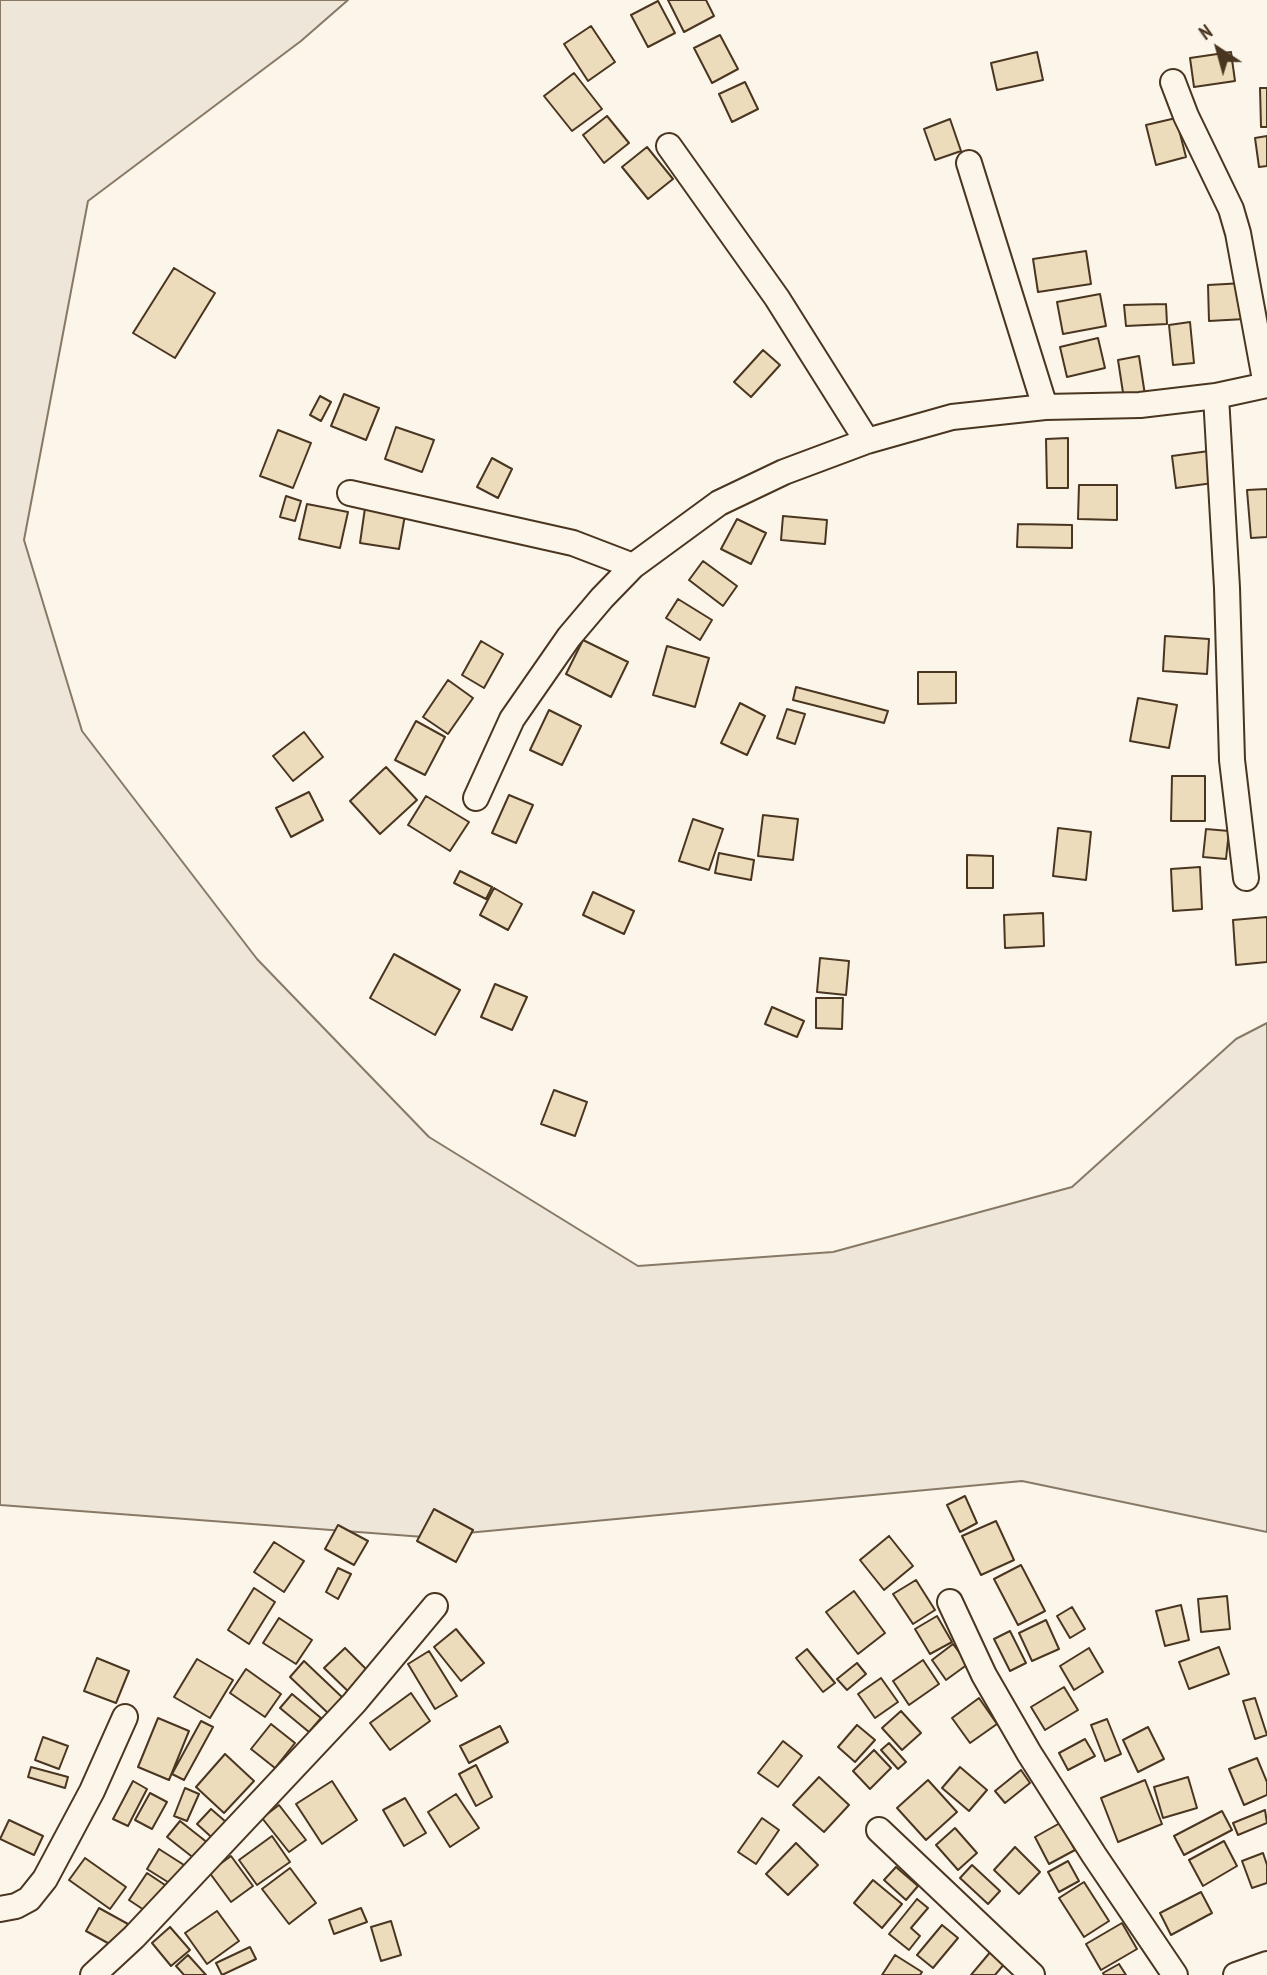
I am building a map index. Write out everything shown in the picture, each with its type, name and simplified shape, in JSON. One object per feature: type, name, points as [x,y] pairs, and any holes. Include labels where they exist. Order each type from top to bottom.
[{"type":"street","points":[[476,798],[512,719],[569,637],[633,566],[719,503],[784,472],[867,441],[952,417],[1045,407],[1140,405],[1216,396],[1266,385],[1234,221],[1173,82]]},
{"type":"street","points":[[669,146],[777,298],[867,441]]},
{"type":"street","points":[[969,163],[1045,407]]},
{"type":"street","points":[[1216,396],[1227,588],[1232,760],[1246,878]]},
{"type":"street","points":[[351,494],[573,543],[633,566]]},
{"type":"street","points":[[950,1602],[984,1675],[1029,1753],[1174,1975]]},
{"type":"street","points":[[93,1975],[134,1937],[271,1793],[354,1703],[435,1606]]},
{"type":"street","points":[[0,1909],[16,1906],[29,1899],[45,1879],[92,1791],[124,1717]]},
{"type":"street","points":[[879,1830],[1032,1975]]},
{"type":"street","points":[[1236,1975],[1267,1965]]},
{"type":"shaded area","points":[[0,0],[348,0],[301,41],[88,201],[24,540],[82,731],[257,959],[429,1137],[638,1266],[833,1252],[1072,1187],[1236,1039],[1267,1023],[1267,1532],[1022,1481],[424,1537],[0,1505]]},
{"type":"building","points":[[668,0],[706,0],[714,16],[684,32]]},
{"type":"building","points":[[658,1],[675,33],[648,47],[631,15]]},
{"type":"building","points":[[591,26],[615,62],[588,81],[564,44]]},
{"type":"building","points":[[720,35],[738,69],[712,83],[694,48]]},
{"type":"building","points":[[1037,52],[1043,80],[997,90],[991,63]]},
{"type":"building","points":[[1231,52],[1235,81],[1194,87],[1190,58]]},
{"type":"building","points":[[574,73],[602,109],[572,131],[544,96]]},
{"type":"building","points":[[745,82],[758,109],[732,122],[719,94]]},
{"type":"building","points":[[1260,88],[1267,88],[1267,127],[1261,127]]},
{"type":"building","points":[[607,116],[629,143],[604,163],[583,135]]},
{"type":"building","points":[[1176,118],[1186,157],[1156,165],[1146,125]]},
{"type":"building","points":[[950,119],[961,151],[935,160],[924,129]]},
{"type":"building","points":[[1267,136],[1267,166],[1259,167],[1255,138]]},
{"type":"building","points":[[647,147],[673,179],[648,199],[622,167]]},
{"type":"building","points":[[1086,251],[1091,284],[1038,292],[1033,259]]},
{"type":"building","points":[[174,268],[215,293],[175,358],[133,333]]},
{"type":"building","points":[[1244,283],[1245,319],[1209,321],[1208,285]]},
{"type":"building","points":[[1100,294],[1106,326],[1063,334],[1057,302]]},
{"type":"building","points":[[1166,304],[1167,324],[1126,326],[1124,305]]},
{"type":"building","points":[[1190,322],[1194,363],[1173,365],[1169,325]]},
{"type":"building","points":[[1098,338],[1105,368],[1067,377],[1060,347]]},
{"type":"building","points":[[763,350],[780,365],[751,397],[734,382]]},
{"type":"building","points":[[1139,356],[1145,395],[1124,399],[1118,360]]},
{"type":"building","points":[[344,394],[379,408],[366,440],[331,426]]},
{"type":"building","points":[[320,396],[331,402],[321,421],[310,415]]},
{"type":"building","points":[[396,427],[434,440],[422,472],[385,459]]},
{"type":"building","points":[[278,430],[311,443],[293,488],[260,476]]},
{"type":"building","points":[[1068,438],[1068,488],[1047,488],[1046,439]]},
{"type":"building","points":[[1209,451],[1213,483],[1176,488],[1172,456]]},
{"type":"building","points":[[492,458],[512,469],[498,498],[477,487]]},
{"type":"building","points":[[1079,485],[1117,485],[1117,520],[1078,519]]},
{"type":"building","points":[[1267,489],[1267,537],[1251,538],[1247,490]]},
{"type":"building","points":[[286,496],[301,501],[295,521],[280,517]]},
{"type":"building","points":[[307,504],[348,512],[340,548],[299,539]]},
{"type":"building","points":[[365,508],[405,515],[399,549],[360,543]]},
{"type":"building","points":[[783,516],[827,520],[825,544],[781,540]]},
{"type":"building","points":[[737,519],[766,533],[751,564],[721,549]]},
{"type":"building","points":[[1018,524],[1072,525],[1072,548],[1017,547]]},
{"type":"building","points":[[703,561],[737,586],[723,606],[689,580]]},
{"type":"building","points":[[678,599],[712,620],[700,640],[666,618]]},
{"type":"building","points":[[1165,636],[1209,639],[1207,674],[1163,671]]},
{"type":"building","points":[[583,640],[628,662],[611,697],[566,674]]},
{"type":"building","points":[[481,641],[503,654],[484,688],[462,675]]},
{"type":"building","points":[[667,646],[709,658],[695,707],[653,695]]},
{"type":"building","points":[[918,672],[956,672],[956,703],[918,704]]},
{"type":"building","points":[[448,680],[473,698],[448,734],[423,717]]},
{"type":"building","points":[[796,687],[888,711],[884,723],[793,700]]},
{"type":"building","points":[[1138,698],[1177,705],[1169,748],[1130,741]]},
{"type":"building","points":[[740,703],[765,716],[747,755],[721,743]]},
{"type":"building","points":[[787,709],[805,714],[795,744],[777,738]]},
{"type":"building","points":[[549,710],[581,726],[562,765],[530,750]]},
{"type":"building","points":[[416,721],[445,737],[425,775],[395,760]]},
{"type":"building","points":[[304,732],[323,757],[293,781],[273,756]]},
{"type":"building","points":[[386,767],[417,800],[380,834],[350,801]]},
{"type":"building","points":[[1172,776],[1205,776],[1205,821],[1171,821]]},
{"type":"building","points":[[309,792],[323,820],[291,837],[276,808]]},
{"type":"building","points":[[509,795],[533,805],[516,843],[492,833]]},
{"type":"building","points":[[426,796],[469,822],[450,851],[408,825]]},
{"type":"building","points":[[763,815],[798,819],[793,860],[758,856]]},
{"type":"building","points":[[693,819],[723,829],[709,870],[679,861]]},
{"type":"building","points":[[1058,828],[1091,832],[1086,880],[1053,876]]},
{"type":"building","points":[[1206,829],[1229,831],[1226,859],[1203,857]]},
{"type":"building","points":[[719,853],[754,860],[751,880],[715,873]]},
{"type":"building","points":[[967,855],[993,856],[993,888],[967,888]]},
{"type":"building","points":[[1200,867],[1202,909],[1173,911],[1171,869]]},
{"type":"building","points":[[460,871],[492,887],[486,899],[454,883]]},
{"type":"building","points":[[494,888],[522,904],[508,930],[480,915]]},
{"type":"building","points":[[593,892],[634,911],[624,934],[583,915]]},
{"type":"building","points":[[1043,913],[1044,946],[1005,948],[1004,915]]},
{"type":"building","points":[[1267,917],[1267,962],[1236,965],[1233,920]]},
{"type":"building","points":[[394,954],[460,990],[435,1035],[370,998]]},
{"type":"building","points":[[820,958],[849,961],[846,995],[817,992]]},
{"type":"building","points":[[495,984],[527,997],[512,1030],[481,1017]]},
{"type":"building","points":[[816,998],[843,998],[842,1029],[816,1028]]},
{"type":"building","points":[[772,1007],[804,1021],[797,1037],[765,1024]]},
{"type":"building","points":[[554,1090],[587,1102],[575,1136],[541,1124]]},
{"type":"building","points":[[965,1496],[977,1523],[960,1532],[947,1505]]},
{"type":"building","points":[[434,1509],[473,1530],[456,1562],[417,1541]]},
{"type":"building","points":[[996,1521],[1014,1560],[981,1575],[962,1536]]},
{"type":"building","points":[[338,1525],[368,1541],[354,1565],[325,1549]]},
{"type":"building","points":[[889,1536],[913,1566],[884,1590],[860,1560]]},
{"type":"building","points":[[274,1542],[304,1561],[284,1592],[254,1572]]},
{"type":"building","points":[[1021,1565],[1045,1611],[1018,1625],[994,1579]]},
{"type":"building","points":[[338,1568],[351,1574],[338,1599],[326,1592]]},
{"type":"building","points":[[916,1580],[935,1610],[913,1624],[893,1594]]},
{"type":"building","points":[[254,1588],[275,1602],[249,1644],[228,1630]]},
{"type":"building","points":[[854,1591],[885,1633],[858,1654],[826,1612]]},
{"type":"building","points":[[1227,1596],[1230,1629],[1201,1632],[1198,1599]]},
{"type":"building","points":[[1181,1605],[1189,1640],[1165,1646],[1156,1611]]},
{"type":"building","points":[[1072,1607],[1085,1629],[1070,1638],[1057,1616]]},
{"type":"building","points":[[937,1616],[952,1642],[930,1654],[915,1629]]},
{"type":"building","points":[[279,1618],[312,1640],[296,1664],[263,1643]]},
{"type":"building","points":[[1046,1620],[1059,1649],[1032,1661],[1019,1633]]},
{"type":"building","points":[[456,1629],[484,1663],[461,1681],[434,1647]]},
{"type":"building","points":[[1010,1631],[1026,1663],[1010,1671],[994,1639]]},
{"type":"building","points":[[953,1644],[968,1664],[946,1680],[932,1660]]},
{"type":"building","points":[[1219,1647],[1229,1674],[1189,1689],[1179,1662]]},
{"type":"building","points":[[345,1648],[373,1676],[353,1696],[324,1668]]},
{"type":"building","points":[[1089,1648],[1103,1672],[1074,1690],[1060,1666]]},
{"type":"building","points":[[807,1649],[835,1683],[823,1692],[796,1658]]},
{"type":"building","points":[[429,1651],[457,1696],[435,1709],[408,1664]]},
{"type":"building","points":[[97,1658],[129,1671],[116,1703],[84,1691]]},
{"type":"building","points":[[197,1659],[233,1680],[210,1718],[174,1697]]},
{"type":"building","points":[[923,1660],[939,1684],[909,1705],[893,1681]]},
{"type":"building","points":[[304,1661],[344,1699],[329,1714],[290,1677]]},
{"type":"building","points":[[857,1663],[866,1674],[847,1690],[837,1679]]},
{"type":"building","points":[[246,1669],[281,1694],[265,1717],[230,1693]]},
{"type":"building","points":[[881,1678],[898,1702],[875,1718],[858,1694]]},
{"type":"building","points":[[1064,1687],[1078,1710],[1045,1730],[1031,1707]]},
{"type":"building","points":[[411,1693],[430,1721],[390,1750],[370,1723]]},
{"type":"building","points":[[292,1694],[321,1718],[309,1732],[280,1708]]},
{"type":"building","points":[[979,1698],[997,1724],[970,1743],[952,1718]]},
{"type":"building","points":[[1255,1698],[1267,1735],[1255,1739],[1243,1701]]},
{"type":"building","points":[[901,1711],[921,1733],[902,1750],[882,1728]]},
{"type":"building","points":[[158,1718],[189,1731],[169,1780],[138,1767]]},
{"type":"building","points":[[1107,1719],[1121,1754],[1105,1761],[1091,1725]]},
{"type":"building","points":[[201,1721],[213,1727],[184,1780],[172,1774]]},
{"type":"building","points":[[271,1724],[295,1743],[275,1768],[251,1749]]},
{"type":"building","points":[[857,1725],[875,1740],[855,1762],[838,1747]]},
{"type":"building","points":[[500,1726],[508,1742],[469,1763],[460,1746]]},
{"type":"building","points":[[1148,1727],[1164,1759],[1138,1772],[1123,1740]]},
{"type":"building","points":[[43,1737],[68,1746],[59,1769],[35,1760]]},
{"type":"building","points":[[1085,1739],[1095,1756],[1068,1770],[1059,1753]]},
{"type":"building","points":[[783,1741],[802,1756],[778,1787],[758,1773]]},
{"type":"building","points":[[889,1743],[906,1762],[898,1769],[881,1750]]},
{"type":"building","points":[[874,1750],[891,1768],[870,1789],[853,1771]]},
{"type":"building","points":[[225,1754],[254,1781],[224,1813],[196,1787]]},
{"type":"building","points":[[1257,1758],[1267,1782],[1267,1795],[1244,1805],[1229,1769]]},
{"type":"building","points":[[476,1765],[492,1797],[476,1806],[459,1774]]},
{"type":"building","points":[[31,1767],[68,1777],[65,1788],[28,1777]]},
{"type":"building","points":[[960,1767],[987,1790],[969,1811],[942,1788]]},
{"type":"building","points":[[1021,1770],[1030,1783],[1005,1803],[995,1791]]},
{"type":"building","points":[[819,1777],[849,1805],[824,1832],[793,1805]]},
{"type":"building","points":[[1188,1777],[1197,1808],[1163,1818],[1154,1787]]},
{"type":"building","points":[[928,1780],[957,1812],[926,1840],[897,1808]]},
{"type":"building","points":[[1145,1780],[1162,1824],[1118,1842],[1101,1798]]},
{"type":"building","points":[[133,1781],[147,1789],[128,1826],[113,1819]]},
{"type":"building","points":[[332,1781],[357,1820],[322,1844],[296,1804]]},
{"type":"building","points":[[185,1788],[199,1794],[187,1821],[174,1816]]},
{"type":"building","points":[[150,1793],[167,1802],[152,1829],[135,1820]]},
{"type":"building","points":[[456,1794],[479,1828],[450,1847],[428,1812]]},
{"type":"building","points":[[405,1798],[426,1833],[404,1846],[383,1810]]},
{"type":"building","points":[[279,1805],[306,1840],[289,1852],[262,1818]]},
{"type":"building","points":[[211,1809],[233,1828],[219,1844],[197,1824]]},
{"type":"building","points":[[1265,1810],[1267,1823],[1238,1835],[1233,1823]]},
{"type":"building","points":[[1222,1811],[1232,1830],[1184,1855],[1174,1836]]},
{"type":"building","points":[[762,1818],[779,1830],[756,1864],[738,1852]]},
{"type":"building","points":[[9,1820],[43,1836],[34,1855],[0,1839]]},
{"type":"building","points":[[180,1821],[213,1847],[200,1863],[167,1837]]},
{"type":"building","points":[[1060,1823],[1075,1850],[1049,1864],[1035,1837]]},
{"type":"building","points":[[955,1828],[977,1853],[958,1870],[936,1845]]},
{"type":"building","points":[[272,1836],[290,1862],[257,1885],[239,1860]]},
{"type":"building","points":[[1224,1841],[1237,1866],[1203,1886],[1189,1860]]},
{"type":"building","points":[[796,1843],[818,1865],[788,1895],[766,1874]]},
{"type":"building","points":[[1015,1847],[1040,1872],[1019,1894],[994,1870]]},
{"type":"building","points":[[159,1849],[184,1865],[171,1884],[147,1869]]},
{"type":"building","points":[[1263,1853],[1267,1865],[1267,1883],[1252,1888],[1242,1861]]},
{"type":"building","points":[[231,1856],[253,1886],[231,1902],[209,1872]]},
{"type":"building","points":[[85,1858],[126,1887],[110,1909],[69,1880]]},
{"type":"building","points":[[1068,1861],[1079,1881],[1059,1892],[1048,1872]]},
{"type":"building","points":[[972,1865],[1000,1891],[988,1904],[960,1878]]},
{"type":"building","points":[[896,1867],[918,1886],[906,1900],[884,1880]]},
{"type":"building","points":[[290,1868],[316,1903],[289,1924],[262,1889]]},
{"type":"building","points":[[147,1873],[168,1887],[150,1914],[129,1900]]},
{"type":"building","points":[[873,1880],[902,1904],[882,1928],[854,1903]]},
{"type":"building","points":[[1084,1882],[1109,1921],[1084,1937],[1059,1898]]},
{"type":"building","points":[[1201,1892],[1212,1913],[1171,1935],[1160,1913]]},
{"type":"building","points":[[917,1899],[928,1908],[911,1928],[920,1936],[909,1950],[889,1934]]},
{"type":"building","points":[[99,1908],[128,1924],[115,1947],[86,1931]]},
{"type":"building","points":[[361,1908],[367,1922],[334,1934],[329,1920]]},
{"type":"building","points":[[217,1911],[239,1941],[207,1964],[185,1933]]},
{"type":"building","points":[[391,1921],[401,1955],[381,1961],[371,1927]]},
{"type":"building","points":[[1122,1923],[1137,1949],[1101,1970],[1086,1944]]},
{"type":"building","points":[[942,1925],[958,1938],[933,1968],[917,1955]]},
{"type":"building","points":[[170,1927],[190,1950],[171,1966],[152,1943]]},
{"type":"building","points":[[250,1947],[256,1959],[222,1975],[216,1963]]},
{"type":"building","points":[[992,1950],[1006,1962],[995,1975],[971,1975]]},
{"type":"building","points":[[188,1955],[206,1975],[184,1975],[176,1966]]},
{"type":"building","points":[[895,1955],[922,1972],[920,1975],[882,1975]]},
{"type":"building","points":[[1119,1964],[1126,1975],[1104,1975],[1103,1973]]}]
